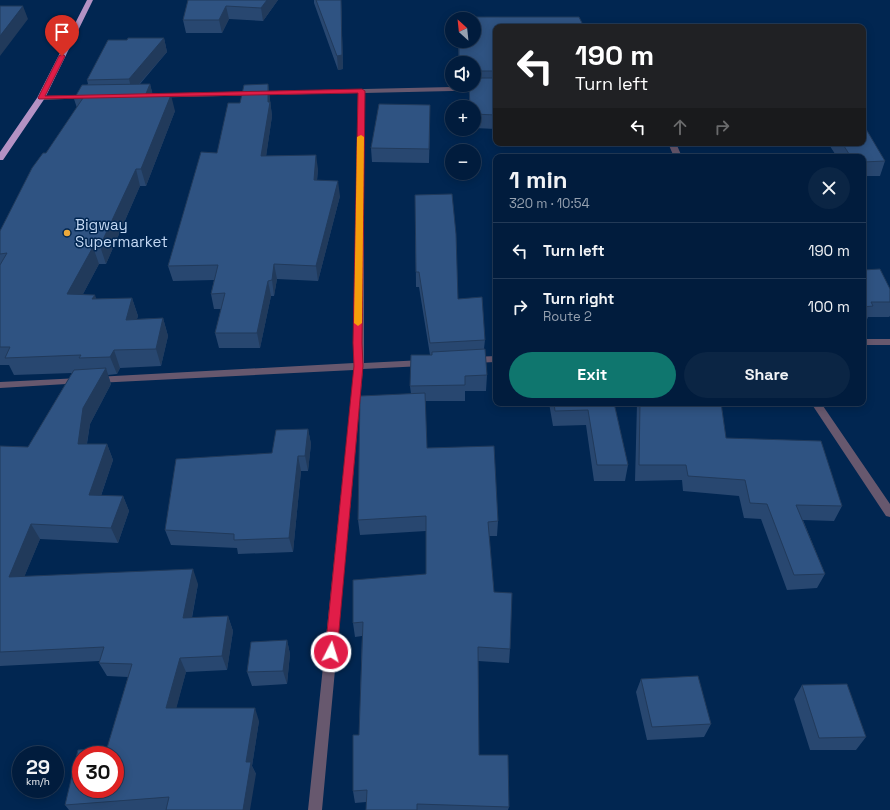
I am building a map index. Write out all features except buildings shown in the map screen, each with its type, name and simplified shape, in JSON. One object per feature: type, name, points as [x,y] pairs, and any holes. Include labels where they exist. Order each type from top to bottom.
[{"type":"highway","points":[[0,158],[41,98],[90,0]]},
{"type":"street","points":[[135,96],[493,88]]},
{"type":"street","points":[[315,810],[359,366],[358,343],[362,91]]},
{"type":"street","points":[[41,98],[96,96]]},
{"type":"street","points":[[866,342],[890,342]]},
{"type":"street","points":[[466,361],[493,359]]},
{"type":"street","points":[[0,385],[435,362]]},
{"type":"street","points":[[818,406],[890,513]]},
{"type":"slow traffic","points":[[358,323],[361,137]]},
{"type":"place","name":"Bigway Supermarket","points":[[67,233]]},
{"type":"route","points":[[62,56],[41,98],[362,91],[358,343],[359,366],[331,652]]}]
